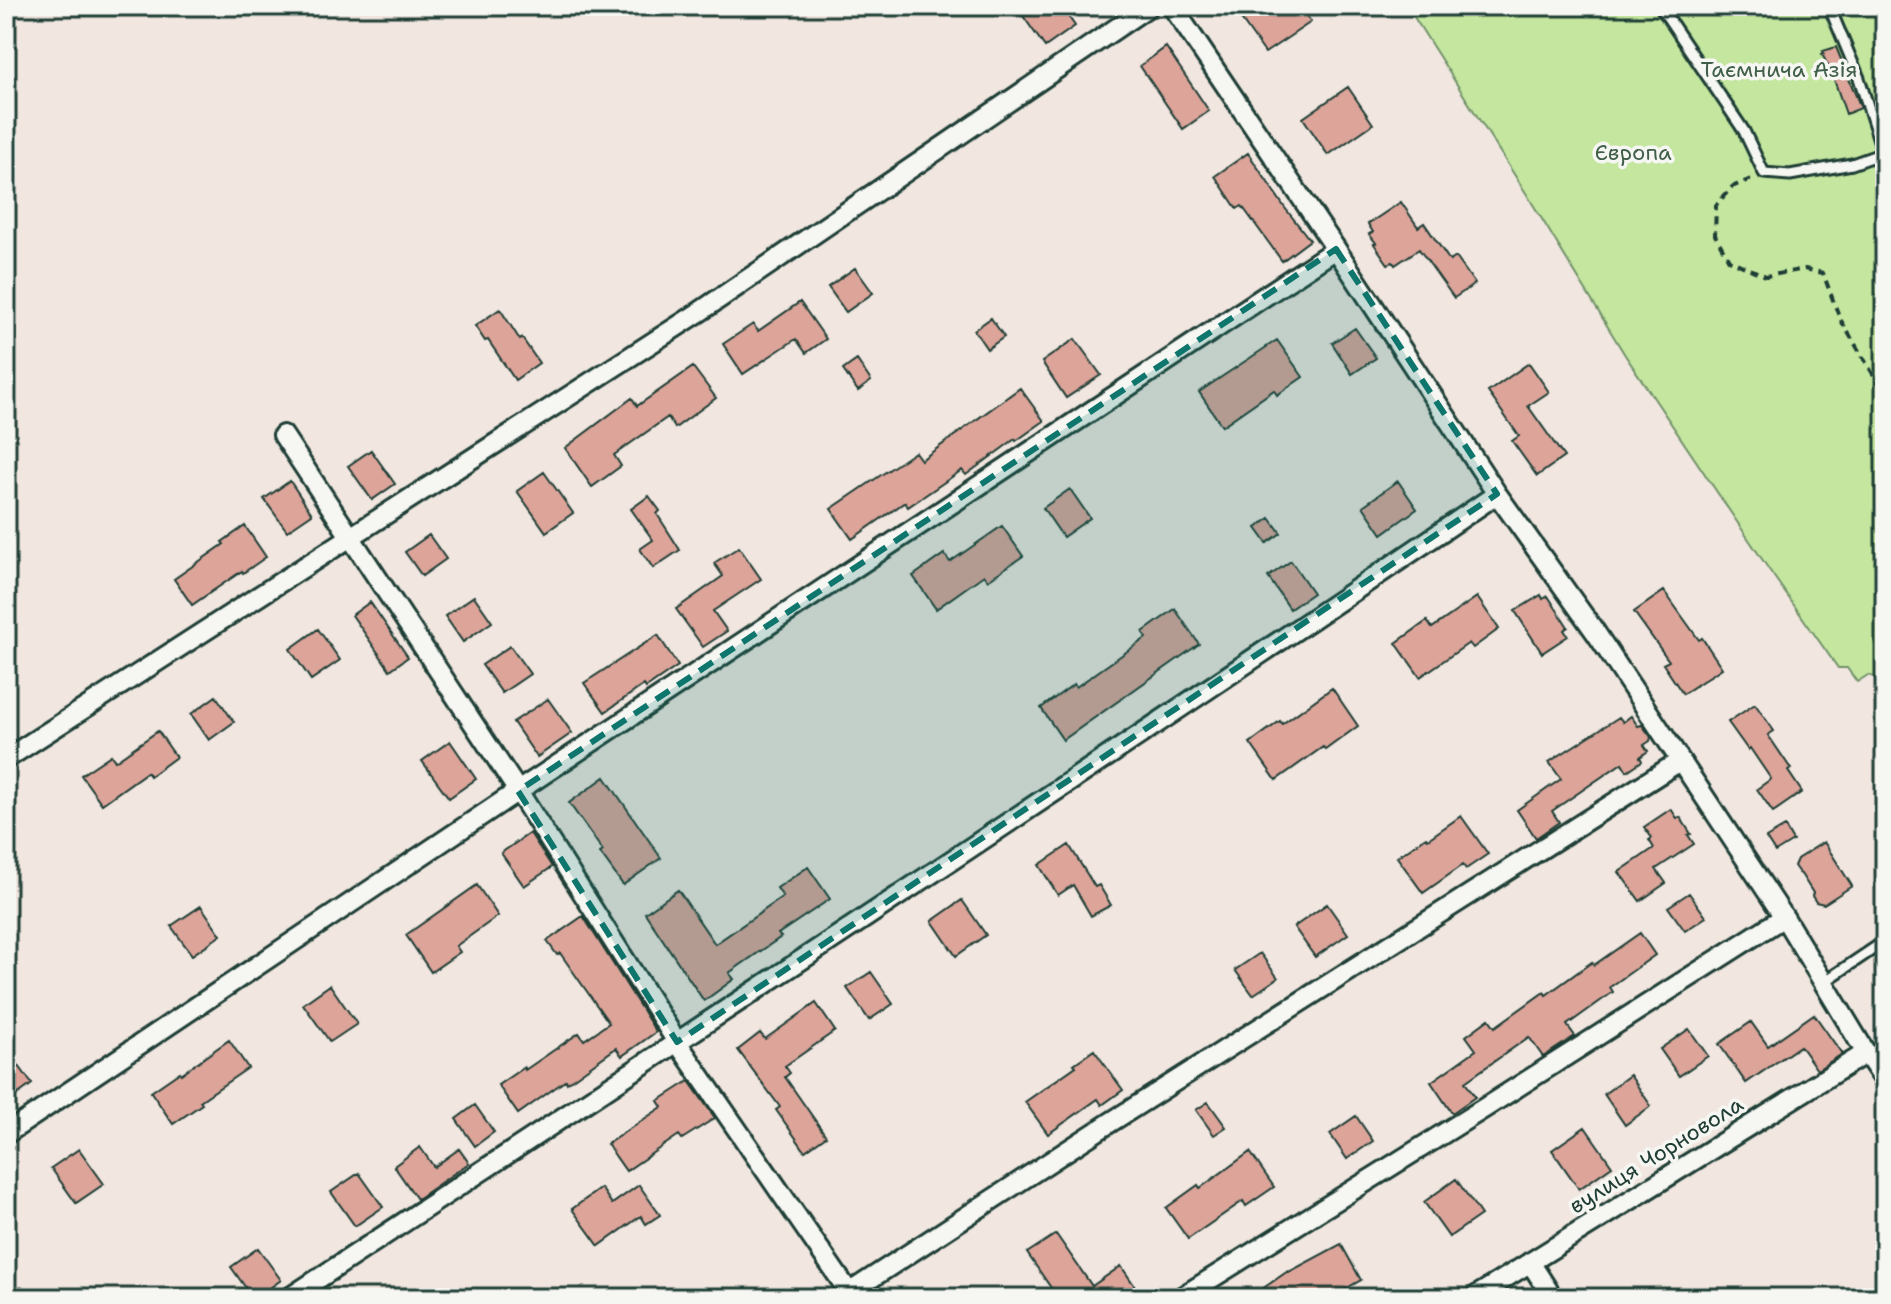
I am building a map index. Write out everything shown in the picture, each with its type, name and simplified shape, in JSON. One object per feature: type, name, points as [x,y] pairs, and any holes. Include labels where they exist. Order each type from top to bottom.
[{"type":"street","points":[[6,759],[698,313],[1149,6]]},
{"type":"street","points":[[1172,6],[1497,494],[1596,633],[1784,917],[1885,1081]]},
{"type":"street","points":[[6,1134],[1336,249]]},
{"type":"street","points":[[283,435],[518,791],[677,1042],[848,1296],[1111,1122],[1680,761]]},
{"type":"street","points":[[289,1298],[1497,494]]},
{"type":"street","points":[[1180,1298],[1784,917]]},
{"type":"street","name":"вулиця Чорновола","points":[[1473,1298],[1866,1053]]},
{"type":"street","points":[[1530,1262],[1553,1298]]},
{"type":"lane","points":[[1660,6],[1744,131],[1764,173],[1790,175],[1884,156],[1859,78],[1829,6]]},
{"type":"lane","points":[[1824,982],[1885,941]]},
{"type":"path","points":[[1764,173],[1732,187],[1716,205],[1715,235],[1729,260],[1766,276],[1805,269],[1823,273],[1840,319],[1885,394]]},
{"type":"highlighted area","points":[[1336,249],[1497,494],[677,1042],[518,791]]},
{"type":"green space","name":"Європа","points":[[1407,6],[1885,6],[1885,681],[1868,675],[1857,682],[1847,668],[1838,668],[1625,355]]},
{"type":"building","points":[[1016,6],[1061,6],[1075,26],[1045,47]]},
{"type":"building","points":[[1252,6],[1300,6],[1311,22],[1265,53],[1238,15]]},
{"type":"building","points":[[1166,47],[1209,111],[1183,129],[1140,66]]},
{"type":"building","points":[[1836,47],[1861,108],[1846,114],[1822,54]]},
{"type":"building","points":[[1348,87],[1373,124],[1328,155],[1303,118]]},
{"type":"building","points":[[1248,153],[1310,240],[1282,261],[1242,206],[1237,209],[1215,176]]},
{"type":"building","points":[[1401,202],[1418,227],[1424,223],[1450,261],[1456,257],[1475,284],[1454,298],[1419,249],[1395,265],[1393,262],[1388,264],[1369,234],[1373,232],[1368,224]]},
{"type":"building","points":[[855,268],[873,293],[846,312],[828,287]]},
{"type":"building","points":[[800,302],[826,339],[806,353],[796,339],[743,374],[723,344],[753,324],[758,331]]},
{"type":"building","points":[[500,309],[539,363],[515,380],[475,326]]},
{"type":"building","points":[[991,318],[1004,337],[987,349],[974,330]]},
{"type":"building","points":[[1355,328],[1376,358],[1352,374],[1332,343]]},
{"type":"building","points":[[1075,339],[1101,375],[1066,398],[1042,362]]},
{"type":"building","points":[[1277,340],[1303,377],[1277,395],[1274,390],[1222,426],[1199,392]]},
{"type":"building","points":[[857,360],[871,381],[858,391],[843,370]]},
{"type":"building","points":[[1529,363],[1549,392],[1528,406],[1564,457],[1537,476],[1512,441],[1519,436],[1488,392]]},
{"type":"building","points":[[693,367],[716,398],[675,428],[668,417],[614,455],[621,466],[592,487],[565,448],[632,398],[637,406]]},
{"type":"building","points":[[1020,388],[1044,421],[966,475],[962,470],[908,507],[905,502],[852,539],[831,509],[915,452],[921,460]]},
{"type":"building","points":[[371,450],[395,484],[372,500],[348,466]]},
{"type":"building","points":[[544,472],[573,513],[546,532],[517,491]]},
{"type":"building","points":[[290,481],[312,514],[287,531],[264,499]]},
{"type":"building","points":[[1398,481],[1417,509],[1382,534],[1363,506]]},
{"type":"building","points":[[1070,489],[1090,518],[1063,537],[1043,508]]},
{"type":"building","points":[[649,496],[680,550],[653,568],[640,549],[653,540],[631,509]]},
{"type":"building","points":[[1270,518],[1281,533],[1267,543],[1256,528]]},
{"type":"building","points":[[245,526],[266,557],[192,605],[174,579]]},
{"type":"building","points":[[1002,526],[1023,556],[988,580],[984,575],[936,609],[913,576],[944,554],[950,562]]},
{"type":"building","points":[[429,535],[446,559],[422,576],[405,552]]},
{"type":"building","points":[[739,547],[761,579],[713,611],[727,631],[703,647],[676,609],[723,576],[714,563]]},
{"type":"building","points":[[1291,561],[1313,593],[1290,609],[1268,577]]},
{"type":"building","points":[[1664,591],[1722,668],[1683,694],[1663,664],[1669,661],[1634,612]]},
{"type":"building","points":[[1541,595],[1543,599],[1548,596],[1568,627],[1564,630],[1568,636],[1542,653],[1515,611]]},
{"type":"building","points":[[474,596],[492,622],[463,642],[445,616]]},
{"type":"building","points":[[1477,597],[1499,629],[1473,648],[1469,643],[1420,677],[1396,643],[1427,621],[1432,628]]},
{"type":"building","points":[[370,602],[408,657],[390,670],[352,615]]},
{"type":"building","points":[[1175,609],[1199,644],[1063,740],[1041,708],[1146,638],[1143,632]]},
{"type":"building","points":[[318,629],[340,660],[311,680],[290,649]]},
{"type":"building","points":[[658,635],[678,666],[605,712],[584,683]]},
{"type":"building","points":[[510,646],[530,674],[502,693],[482,665]]},
{"type":"building","points":[[1332,688],[1358,726],[1276,780],[1250,743]]},
{"type":"building","points":[[216,696],[234,722],[209,740],[191,714]]},
{"type":"building","points":[[548,699],[572,733],[537,757],[513,722]]},
{"type":"building","points":[[1755,704],[1774,731],[1768,735],[1802,792],[1773,812],[1757,789],[1771,779],[1728,722]]},
{"type":"building","points":[[1631,716],[1651,737],[1644,745],[1648,751],[1640,757],[1642,761],[1627,771],[1622,763],[1552,811],[1559,822],[1536,838],[1517,810],[1561,779],[1549,762],[1619,717],[1623,722]]},
{"type":"building","points":[[158,731],[176,757],[150,776],[147,772],[102,804],[81,775],[111,755],[115,761]]},
{"type":"building","points":[[450,741],[476,779],[449,798],[422,761]]},
{"type":"building","points":[[605,777],[661,858],[623,885],[569,803]]},
{"type":"building","points":[[1671,809],[1677,818],[1680,817],[1694,844],[1656,869],[1666,883],[1640,901],[1619,872],[1654,848],[1649,840],[1652,838],[1644,827]]},
{"type":"building","points":[[1461,816],[1488,854],[1466,869],[1463,865],[1423,893],[1397,857]]},
{"type":"building","points":[[1785,827],[1793,841],[1775,852],[1766,838]]},
{"type":"building","points":[[530,833],[552,867],[524,886],[501,853]]},
{"type":"building","points":[[1824,842],[1852,886],[1824,904],[1816,902],[1794,866],[1797,859]]},
{"type":"building","points":[[1069,845],[1095,887],[1099,885],[1111,905],[1091,916],[1073,885],[1058,895],[1039,865]]},
{"type":"building","points":[[808,867],[830,899],[778,934],[781,937],[729,973],[734,979],[704,1001],[645,913],[678,890],[715,944],[783,897],[777,888]]},
{"type":"building","points":[[477,885],[498,916],[456,946],[460,952],[431,972],[406,935]]},
{"type":"building","points":[[1689,893],[1706,917],[1685,931],[1668,907]]},
{"type":"building","points":[[962,900],[986,935],[956,956],[932,921]]},
{"type":"building","points":[[1327,904],[1348,934],[1315,957],[1294,927]]},
{"type":"building","points":[[201,906],[221,935],[192,955],[171,926]]},
{"type":"building","points":[[583,916],[656,1032],[622,1056],[616,1048],[518,1114],[498,1085],[579,1033],[584,1040],[609,1023],[560,953],[557,955],[547,941]]},
{"type":"building","points":[[1640,933],[1655,955],[1610,987],[1613,992],[1567,1025],[1575,1036],[1543,1057],[1529,1037],[1465,1082],[1475,1097],[1452,1113],[1431,1082],[1476,1050],[1466,1036],[1489,1019],[1495,1027],[1544,992],[1546,995]]},
{"type":"building","points":[[1260,953],[1278,978],[1253,995],[1235,970]]},
{"type":"building","points":[[871,972],[893,1004],[869,1020],[847,988]]},
{"type":"building","points":[[330,985],[357,1024],[330,1042],[303,1004]]},
{"type":"building","points":[[816,1003],[835,1031],[785,1066],[790,1073],[785,1077],[826,1136],[805,1151],[776,1110],[780,1107],[738,1050],[760,1033],[765,1039]]},
{"type":"building","points":[[1814,1014],[1842,1054],[1817,1070],[1800,1046],[1746,1083],[1719,1044],[1751,1022],[1768,1046]]},
{"type":"building","points":[[1689,1029],[1708,1056],[1679,1076],[1660,1049]]},
{"type":"building","points":[[229,1040],[248,1068],[173,1124],[151,1092]]},
{"type":"building","points":[[6,1048],[32,1084],[6,1103]]},
{"type":"building","points":[[1094,1050],[1123,1090],[1102,1105],[1098,1099],[1048,1134],[1025,1102]]},
{"type":"building","points":[[1630,1075],[1651,1106],[1625,1125],[1604,1094]]},
{"type":"building","points":[[689,1081],[715,1118],[682,1139],[679,1135],[626,1171],[607,1144],[662,1107],[658,1101]]},
{"type":"building","points":[[1208,1102],[1226,1127],[1214,1135],[1196,1110]]},
{"type":"building","points":[[475,1105],[494,1132],[475,1146],[456,1119]]},
{"type":"building","points":[[1356,1116],[1373,1141],[1347,1159],[1330,1134]]},
{"type":"building","points":[[1585,1127],[1612,1166],[1579,1189],[1552,1150]]},
{"type":"building","points":[[420,1147],[434,1167],[459,1149],[469,1163],[417,1199],[394,1166]]},
{"type":"building","points":[[79,1149],[104,1184],[76,1203],[51,1168]]},
{"type":"building","points":[[1250,1152],[1274,1187],[1246,1206],[1243,1201],[1188,1239],[1166,1208]]},
{"type":"building","points":[[359,1173],[383,1207],[355,1226],[331,1192]]},
{"type":"building","points":[[1456,1179],[1481,1215],[1449,1237],[1424,1202]]},
{"type":"building","points":[[639,1185],[660,1215],[646,1224],[641,1216],[599,1246],[572,1209],[601,1188],[612,1204]]},
{"type":"building","points":[[1056,1234],[1092,1286],[1121,1266],[1143,1298],[1058,1298],[1027,1253]]},
{"type":"building","points":[[1341,1244],[1361,1280],[1329,1298],[1249,1298],[1288,1271]]},
{"type":"building","points":[[258,1248],[281,1280],[253,1298],[231,1267]]},
{"type":"park label","name":"Таємнича Азія","points":[[1779,69]]}]
